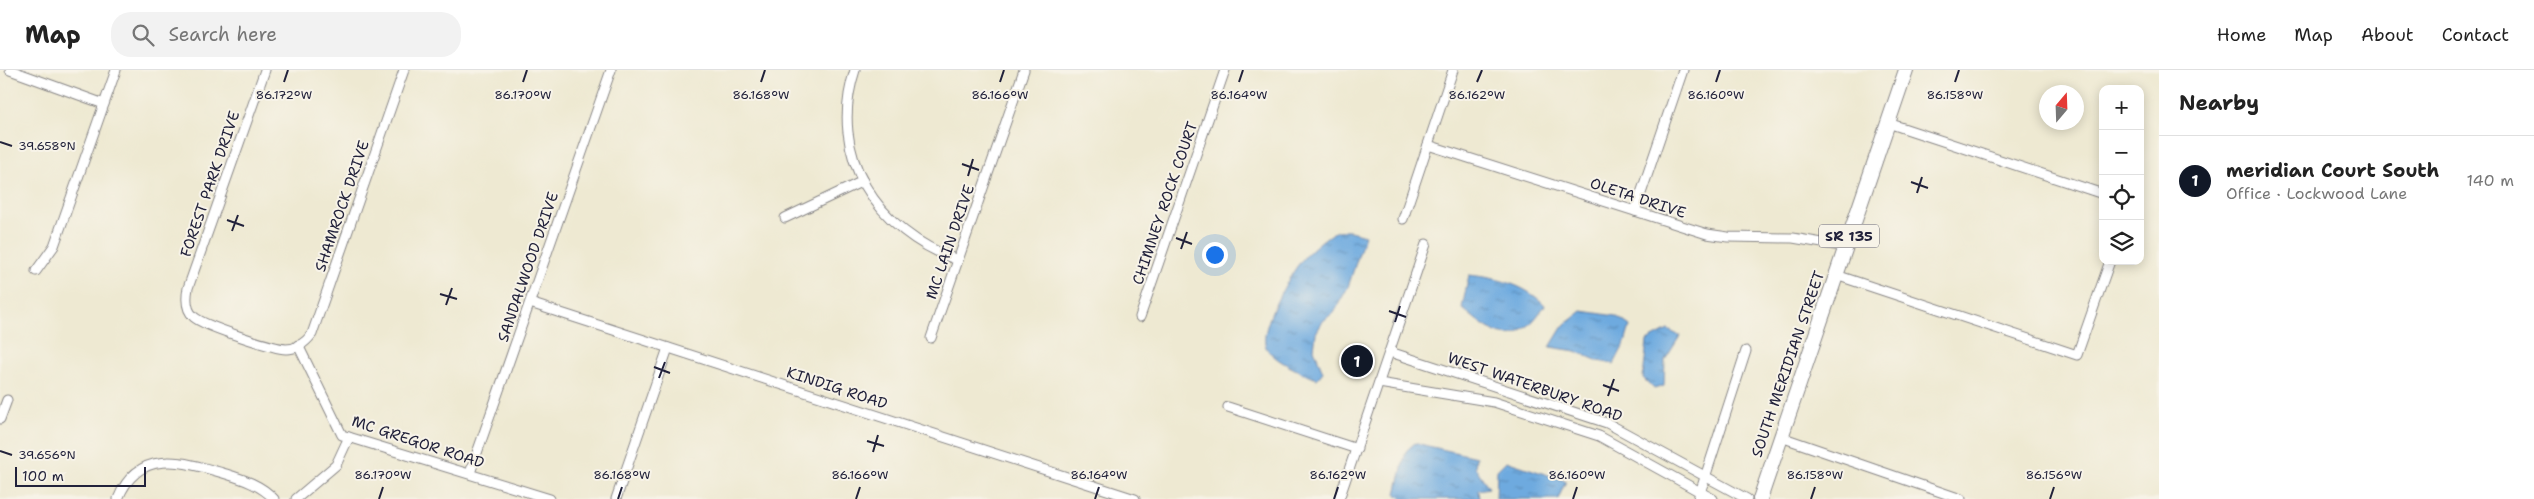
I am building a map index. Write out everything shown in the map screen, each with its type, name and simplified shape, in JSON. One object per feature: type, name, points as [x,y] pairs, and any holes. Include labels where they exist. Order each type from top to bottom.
[{"type":"main road","name":"SOUTH MERIDIAN STREET","points":[[1760,499],[1906,70]]},
{"type":"street","points":[[10,70],[104,104]]},
{"type":"street","points":[[36,271],[54,246],[116,70]]},
{"type":"street","name":"FOREST PARK DRIVE","points":[[265,70],[188,290],[189,309],[194,317],[204,324],[279,348],[288,349],[298,345]]},
{"type":"street","name":"SHAMROCK DRIVE","points":[[298,345],[308,339],[313,331],[404,70]]},
{"type":"street","name":"SANDALWOOD DRIVE","points":[[470,473],[611,70]]},
{"type":"street","points":[[855,70],[848,102],[848,131],[854,159],[863,181],[877,205],[893,224],[916,241],[958,260]]},
{"type":"street","name":"MC LAIN DRIVE","points":[[931,338],[1024,70]]},
{"type":"street","name":"CHIMNEY ROCK COURT","points":[[1140,317],[1225,70]]},
{"type":"street","points":[[1403,219],[1453,70]]},
{"type":"street","points":[[1635,211],[1684,70]]},
{"type":"street","points":[[1888,123],[2099,193]]},
{"type":"street","name":"OLETA DRIVE","points":[[1428,144],[1635,211],[1720,236],[1793,238],[1846,247]]},
{"type":"street","points":[[786,218],[863,181]]},
{"type":"street","points":[[1339,499],[1426,244]]},
{"type":"street","points":[[1836,275],[2076,355],[2109,265]]},
{"type":"street","name":"KINDIG ROAD","points":[[530,304],[1135,499]]},
{"type":"street","name":"MC GREGOR ROAD","points":[[298,345],[342,435],[550,499]]},
{"type":"street","points":[[616,499],[668,348]]},
{"type":"street","points":[[1699,495],[1746,351]]},
{"type":"street","name":"WEST WATERBURY ROAD","points":[[1390,352],[1607,423],[1747,499]]},
{"type":"street","name":"WEST WATERBURY ROAD","points":[[1379,383],[1494,402],[1599,436],[1699,495],[1713,499]]},
{"type":"street","points":[[0,419],[7,400]]},
{"type":"street","points":[[1228,407],[1356,449]]},
{"type":"street","points":[[296,499],[336,466],[349,437]]},
{"type":"street","points":[[1781,437],[1961,499]]},
{"type":"street","points":[[118,499],[123,486],[134,474],[163,461],[185,462],[251,482],[267,491],[274,499]]},
{"type":"water","points":[[1350,231],[1365,235],[1348,287],[1334,312],[1323,321],[1316,333],[1314,349],[1323,372],[1317,379],[1289,366],[1269,352],[1265,339],[1267,328],[1276,302],[1305,256],[1335,232]]},
{"type":"water","points":[[1469,275],[1510,283],[1528,292],[1545,305],[1525,329],[1515,334],[1506,335],[1496,332],[1486,327],[1462,308]]},
{"type":"water","points":[[1582,311],[1616,316],[1630,326],[1625,343],[1614,364],[1598,361],[1576,351],[1550,347],[1563,326]]},
{"type":"water","points":[[1668,330],[1680,336],[1665,360],[1664,386],[1654,389],[1643,378],[1647,341]]},
{"type":"water","points":[[1415,443],[1476,457],[1475,467],[1489,488],[1478,490],[1479,499],[1403,499],[1396,494],[1406,451]]},
{"type":"water","points":[[1506,461],[1566,481],[1558,499],[1496,499],[1497,470]]},
{"type":"place","name":"meridian Court South","points":[[1357,361]]}]
